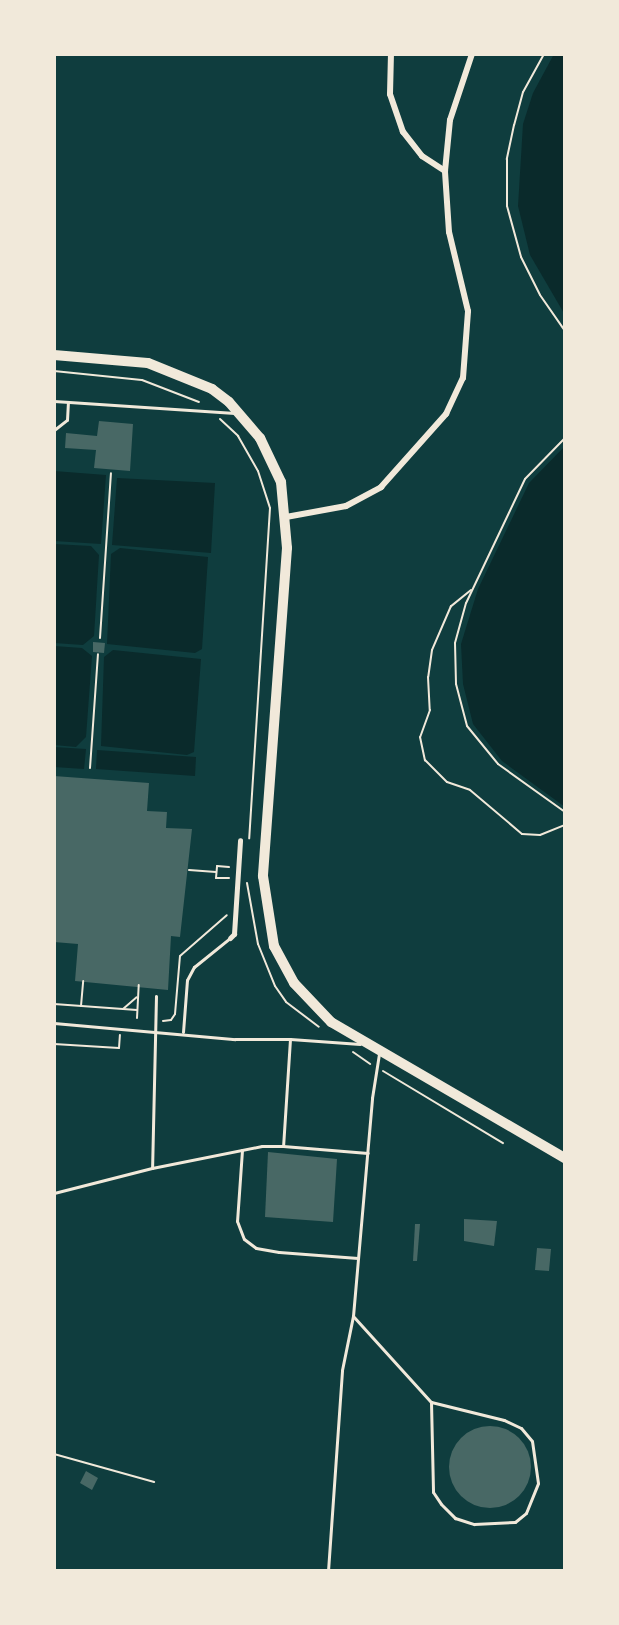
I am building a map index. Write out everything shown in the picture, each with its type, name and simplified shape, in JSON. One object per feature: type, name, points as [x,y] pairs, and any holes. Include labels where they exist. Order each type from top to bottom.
[{"type":"main road","points":[[54,355],[166,368],[212,389],[240,413],[271,457],[281,482],[286,518],[264,900],[274,946],[294,983],[331,1022],[365,1044],[565,1158]]},
{"type":"street","points":[[391,54],[390,94],[403,132],[422,156],[445,171]]},
{"type":"street","points":[[286,518],[325,512],[366,497],[390,477],[456,397],[468,357],[470,332],[466,299],[449,232],[445,171],[450,120],[472,54]]},
{"type":"street","points":[[230,938],[234,934],[240,840]]},
{"type":"lane","points":[[54,401],[240,413]]},
{"type":"lane","points":[[54,430],[67,420],[68,402]]},
{"type":"lane","points":[[183,1032],[187,980],[194,967],[230,938]]},
{"type":"lane","points":[[152,1168],[157,1031],[153,1020],[156,996]]},
{"type":"lane","points":[[54,1023],[183,1032],[235,1039],[290,1039],[365,1044]]},
{"type":"lane","points":[[283,1146],[290,1039]]},
{"type":"lane","points":[[328,1571],[342,1370],[353,1316],[380,1052]]},
{"type":"lane","points":[[54,1193],[152,1168],[242,1150],[283,1146],[368,1153]]},
{"type":"lane","points":[[242,1150],[237,1221],[244,1239],[256,1248],[358,1258]]},
{"type":"lane","points":[[353,1316],[431,1402],[504,1420],[521,1428],[532,1441],[538,1483],[526,1513],[515,1522],[474,1524],[455,1518],[441,1504],[433,1491],[431,1402]]},
{"type":"path","points":[[544,54],[522,92],[507,159],[507,206],[521,257],[540,295],[565,331]]},
{"type":"path","points":[[54,371],[155,383],[190,396],[238,436],[258,471],[270,508],[249,844]]},
{"type":"path","points":[[565,436],[525,479],[473,589],[456,643],[456,684],[467,726],[498,764],[565,812]]},
{"type":"path","points":[[100,638],[111,473]]},
{"type":"path","points":[[473,589],[451,606],[432,650],[428,677],[430,710],[420,737],[424,760],[447,782],[470,790],[522,834],[540,835],[565,825]]},
{"type":"path","points":[[90,768],[98,654]]},
{"type":"path","points":[[237,879],[216,878],[217,866],[238,867]]},
{"type":"path","points":[[189,870],[217,872]]},
{"type":"path","points":[[246,879],[255,936],[275,986],[286,1002],[321,1029]]},
{"type":"path","points":[[81,1006],[83,981]]},
{"type":"path","points":[[137,1018],[139,985]]},
{"type":"path","points":[[123,1009],[138,996]]},
{"type":"path","points":[[54,1004],[137,1010]]},
{"type":"path","points":[[54,1044],[119,1048],[120,1035]]},
{"type":"path","points":[[339,1042],[377,1068],[503,1143]]},
{"type":"path","points":[[54,1454],[154,1482]]},
{"type":"water","points":[[554,54],[565,54],[565,315],[530,255],[518,206],[523,124],[533,93]]},
{"type":"water","points":[[565,446],[565,807],[502,761],[473,724],[463,684],[461,644],[478,589],[529,483]]},
{"type":"water","points":[[54,471],[106,475],[101,544],[54,541]]},
{"type":"water","points":[[117,478],[215,483],[211,553],[112,545]]},
{"type":"water","points":[[54,544],[91,546],[99,555],[94,636],[83,645],[54,643]]},
{"type":"water","points":[[120,548],[208,557],[202,649],[195,653],[107,644],[111,554]]},
{"type":"water","points":[[54,646],[82,648],[92,656],[86,737],[76,747],[54,745]]},
{"type":"water","points":[[113,650],[201,659],[194,752],[187,755],[101,746],[104,657]]},
{"type":"water","points":[[54,747],[86,749],[84,769],[54,767]]},
{"type":"water","points":[[97,750],[196,757],[195,776],[96,769]]},
{"type":"building","points":[[99,421],[133,424],[130,471],[94,468],[96,450],[65,448],[66,433],[97,436]]},
{"type":"building","points":[[93,642],[105,643],[104,653],[93,652]]},
{"type":"building","points":[[54,776],[149,783],[147,811],[167,812],[166,828],[192,829],[180,937],[171,936],[168,990],[75,981],[78,944],[54,942]]},
{"type":"building","points":[[268,1152],[337,1159],[333,1222],[265,1217]]},
{"type":"building","points":[[464,1219],[497,1221],[494,1246],[464,1241]]},
{"type":"building","points":[[415,1224],[420,1224],[417,1261],[413,1261]]},
{"type":"building","points":[[537,1248],[551,1249],[549,1271],[535,1270]]},
{"type":"building","points":[[490,1426],[506,1429],[519,1438],[528,1451],[531,1467],[528,1483],[519,1496],[506,1505],[490,1508],[474,1505],[461,1496],[452,1483],[449,1467],[452,1451],[461,1438],[474,1429]]},
{"type":"building","points":[[86,1471],[98,1478],[92,1490],[80,1483]]}]
